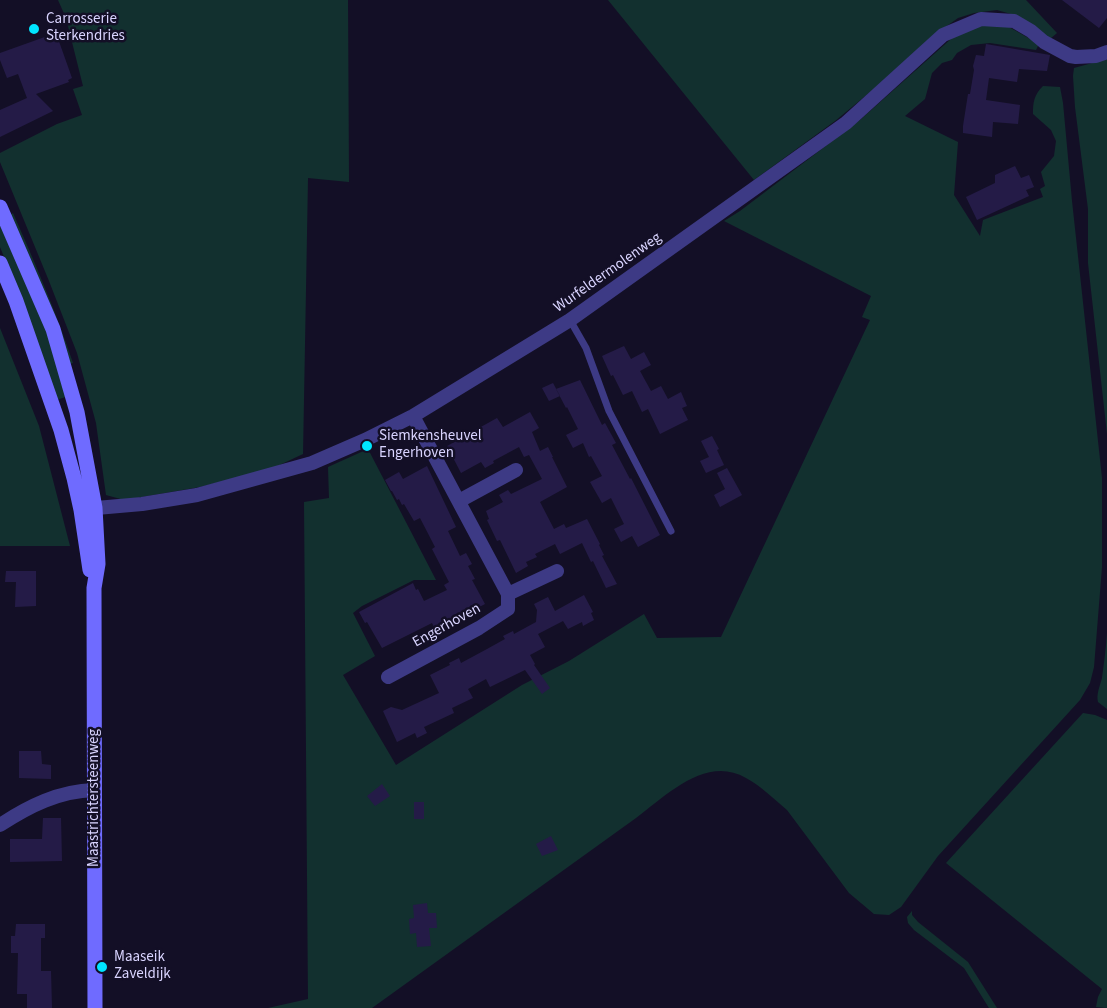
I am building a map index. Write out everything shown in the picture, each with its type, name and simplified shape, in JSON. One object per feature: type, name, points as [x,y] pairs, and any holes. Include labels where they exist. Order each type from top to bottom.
[{"type":"main road","name":"Maastrichtersteenweg","points":[[0,207],[53,329],[77,412],[88,509],[98,564],[94,588],[95,1008]]},
{"type":"main road","name":"Maastrichtersteenweg","points":[[0,263],[16,301],[57,419],[74,478],[88,509]]},
{"type":"street","name":"Wurfeldermolenweg","points":[[88,509],[142,504],[197,495],[312,463],[365,441],[413,416],[570,320],[846,123],[943,35],[981,19],[1014,21],[1044,42],[1070,56],[1096,56],[1107,52]]},
{"type":"street","points":[[57,419],[77,412]]},
{"type":"street","points":[[413,416],[508,594],[557,571]]},
{"type":"street","points":[[459,501],[516,470]]},
{"type":"street","name":"Engerhoven","points":[[388,677],[479,628],[508,609],[508,594]]},
{"type":"street","points":[[0,825],[54,796],[77,790],[94,790]]},
{"type":"lane","points":[[570,320],[586,348],[609,411],[671,531]]},
{"type":"green space","points":[[58,0],[348,0],[349,182],[308,178],[303,454],[271,469],[200,487],[124,500],[106,495],[96,423],[77,353],[0,162],[0,153],[57,124],[82,115],[73,89],[83,86],[66,18]]},
{"type":"green space","points":[[608,0],[1026,0],[1057,33],[1050,39],[1018,16],[997,10],[958,18],[930,38],[835,121],[754,180]]},
{"type":"green space","points":[[984,25],[1009,27],[1039,44],[1036,50],[990,43],[971,45],[957,53],[952,60],[942,63],[932,73],[925,99],[905,116],[958,142],[954,195],[980,236],[983,220],[1043,197],[1040,189],[1045,186],[1041,172],[1054,156],[1056,141],[1051,130],[1033,114],[1034,102],[1043,86],[1060,87],[1102,478],[1102,567],[1094,667],[1090,683],[1080,700],[938,856],[901,907],[889,915],[874,914],[849,893],[787,810],[767,793],[746,778],[731,772],[716,771],[702,774],[674,789],[372,1008],[268,1008],[308,999],[304,502],[329,498],[328,467],[368,449],[436,580],[414,580],[362,606],[353,613],[375,656],[343,675],[396,765],[522,685],[569,661],[644,614],[657,638],[721,637],[870,320],[862,317],[871,296],[724,221],[860,120],[952,38],[970,28]]},
{"type":"green space","points":[[1107,59],[1107,434],[1088,263],[1088,209],[1073,76],[1074,68]]},
{"type":"green space","points":[[13,213],[60,325],[73,363],[69,364],[10,215]]},
{"type":"green space","points":[[0,225],[46,322],[69,396],[56,400],[0,247]]},
{"type":"green space","points":[[0,328],[39,426],[70,546],[0,546]]},
{"type":"green space","points":[[1107,633],[1107,709],[1098,702],[1098,690],[1102,678]]},
{"type":"green space","points":[[1083,713],[1107,720],[1107,1008],[1096,1007],[1102,989],[946,863]]},
{"type":"green space","points":[[912,911],[912,915],[918,922],[968,962],[997,1008],[989,1008],[964,968],[914,930],[908,923],[907,917]]},
{"type":"building","points":[[1062,0],[1107,0],[1107,18],[1099,28]]},
{"type":"building","points":[[56,33],[72,78],[68,80],[69,82],[36,94],[53,111],[0,137],[0,110],[27,98],[18,74],[7,78],[0,60],[0,53]]},
{"type":"building","points":[[986,44],[1050,55],[1047,71],[1019,69],[1017,82],[989,78],[986,100],[1020,105],[1018,124],[993,122],[992,137],[963,133],[973,66],[976,55],[984,56]]},
{"type":"building","points":[[1015,166],[1021,178],[1029,175],[1034,187],[1026,190],[1029,196],[977,220],[966,197],[995,183],[995,175]]},
{"type":"building","points":[[624,346],[631,359],[644,352],[651,365],[640,371],[651,391],[661,386],[668,399],[681,392],[687,406],[682,408],[688,420],[660,434],[648,409],[642,412],[632,391],[623,395],[602,356]]},
{"type":"building","points":[[580,380],[602,425],[605,423],[616,443],[612,445],[660,535],[638,547],[632,536],[621,542],[614,529],[624,524],[611,498],[602,503],[590,482],[602,476],[583,443],[573,448],[566,435],[578,429],[556,389]]},
{"type":"building","points":[[553,383],[560,396],[549,401],[542,388]]},
{"type":"building","points":[[530,412],[539,428],[532,432],[540,451],[548,447],[567,487],[540,502],[554,529],[564,524],[566,528],[587,519],[600,544],[604,555],[602,556],[617,584],[606,588],[582,543],[560,554],[555,544],[535,554],[537,557],[526,562],[528,566],[516,573],[500,540],[497,541],[487,520],[489,519],[486,511],[503,502],[499,495],[508,490],[511,494],[542,479],[529,455],[524,457],[519,447],[485,468],[481,462],[461,473],[447,446],[460,439],[459,436],[470,431],[470,433],[497,418],[503,427]]},
{"type":"building","points":[[712,436],[724,465],[706,473],[700,461],[709,457],[701,441]]},
{"type":"building","points":[[427,466],[456,527],[448,531],[460,556],[466,553],[472,564],[468,566],[475,579],[472,580],[485,604],[466,614],[468,619],[458,624],[456,620],[436,631],[432,623],[382,648],[359,612],[413,583],[424,601],[447,590],[444,585],[449,582],[432,549],[435,547],[420,518],[414,521],[385,480],[399,472],[403,479]]},
{"type":"building","points":[[727,468],[742,495],[720,507],[714,495],[725,489],[717,473]]},
{"type":"building","points":[[6,571],[36,571],[36,606],[15,607],[16,582],[5,582]]},
{"type":"building","points":[[584,595],[593,612],[591,613],[594,620],[583,626],[582,622],[568,629],[563,621],[538,634],[545,647],[530,655],[550,688],[542,694],[525,670],[490,687],[486,679],[468,689],[473,698],[452,708],[454,713],[424,727],[427,733],[417,738],[415,733],[397,742],[383,711],[391,707],[402,710],[439,693],[430,675],[459,658],[461,663],[505,639],[503,636],[513,631],[514,634],[536,622],[537,610],[534,604],[548,597],[555,611]]},
{"type":"building","points":[[19,751],[41,751],[42,764],[51,765],[51,779],[19,778]]},
{"type":"building","points":[[382,784],[390,796],[375,806],[367,796]]},
{"type":"building","points":[[414,802],[424,802],[424,819],[414,819]]},
{"type":"building","points":[[43,818],[61,818],[62,861],[10,862],[10,839],[42,839]]},
{"type":"building","points":[[551,836],[558,850],[542,856],[536,844]]},
{"type":"building","points":[[427,903],[428,913],[436,913],[437,928],[429,928],[431,946],[417,947],[416,933],[410,934],[409,919],[414,918],[413,905]]},
{"type":"building","points":[[16,924],[45,924],[45,938],[41,938],[41,971],[51,971],[52,1008],[27,1008],[27,994],[17,994],[18,953],[11,953],[11,936],[15,936]]},
{"type":"place","name":"Carrosserie Sterkendries","points":[[34,29]]},
{"type":"place","name":"Siemkensheuvel Engerhoven","points":[[367,446]]},
{"type":"place","name":"Maaseik Zaveldijk","points":[[102,967]]}]
